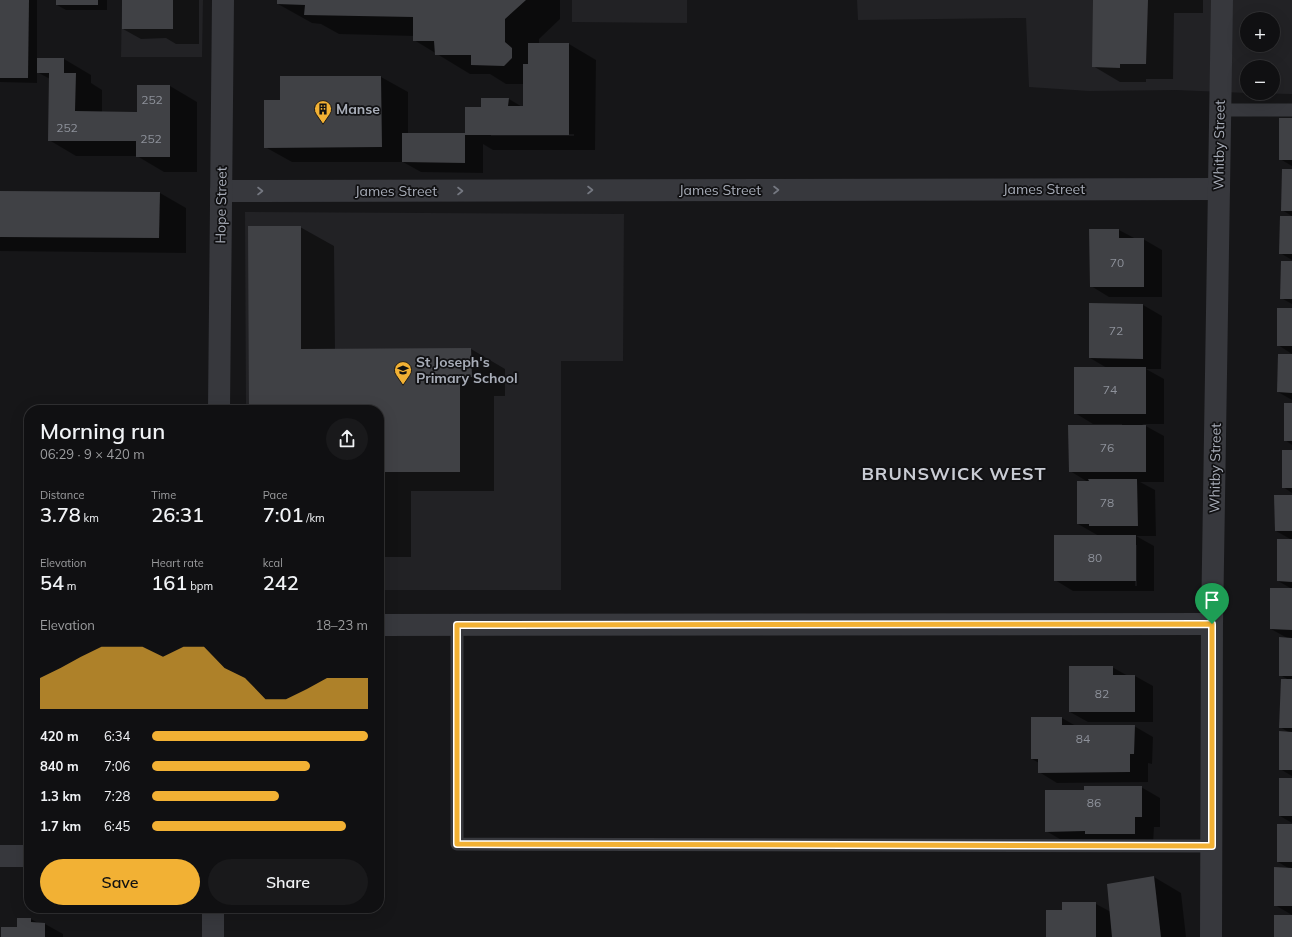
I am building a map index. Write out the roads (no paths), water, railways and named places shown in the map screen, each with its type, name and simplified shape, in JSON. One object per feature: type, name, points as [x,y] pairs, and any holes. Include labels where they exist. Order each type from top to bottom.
[{"type":"street","name":"Hope Street","points":[[219,405],[223,0]]},
{"type":"street","name":"Whitby Street","points":[[1211,937],[1212,624],[1222,0]]},
{"type":"street","name":"James Street","points":[[221,191],[1219,189]]},
{"type":"street","points":[[384,625],[1212,624]]},
{"type":"street","points":[[0,856],[24,856]]},
{"type":"street","points":[[213,937],[214,913]]},
{"type":"lane","points":[[1220,110],[1292,110]]},
{"type":"lane","points":[[457,625],[457,844],[1212,846]]},
{"type":"place","name":"Manse","points":[[323,124]]},
{"type":"place","name":"St Joseph's Primary School","points":[[403,385]]},
{"type":"district","name":"BRUNSWICK WEST","points":[[954,474]]}]
